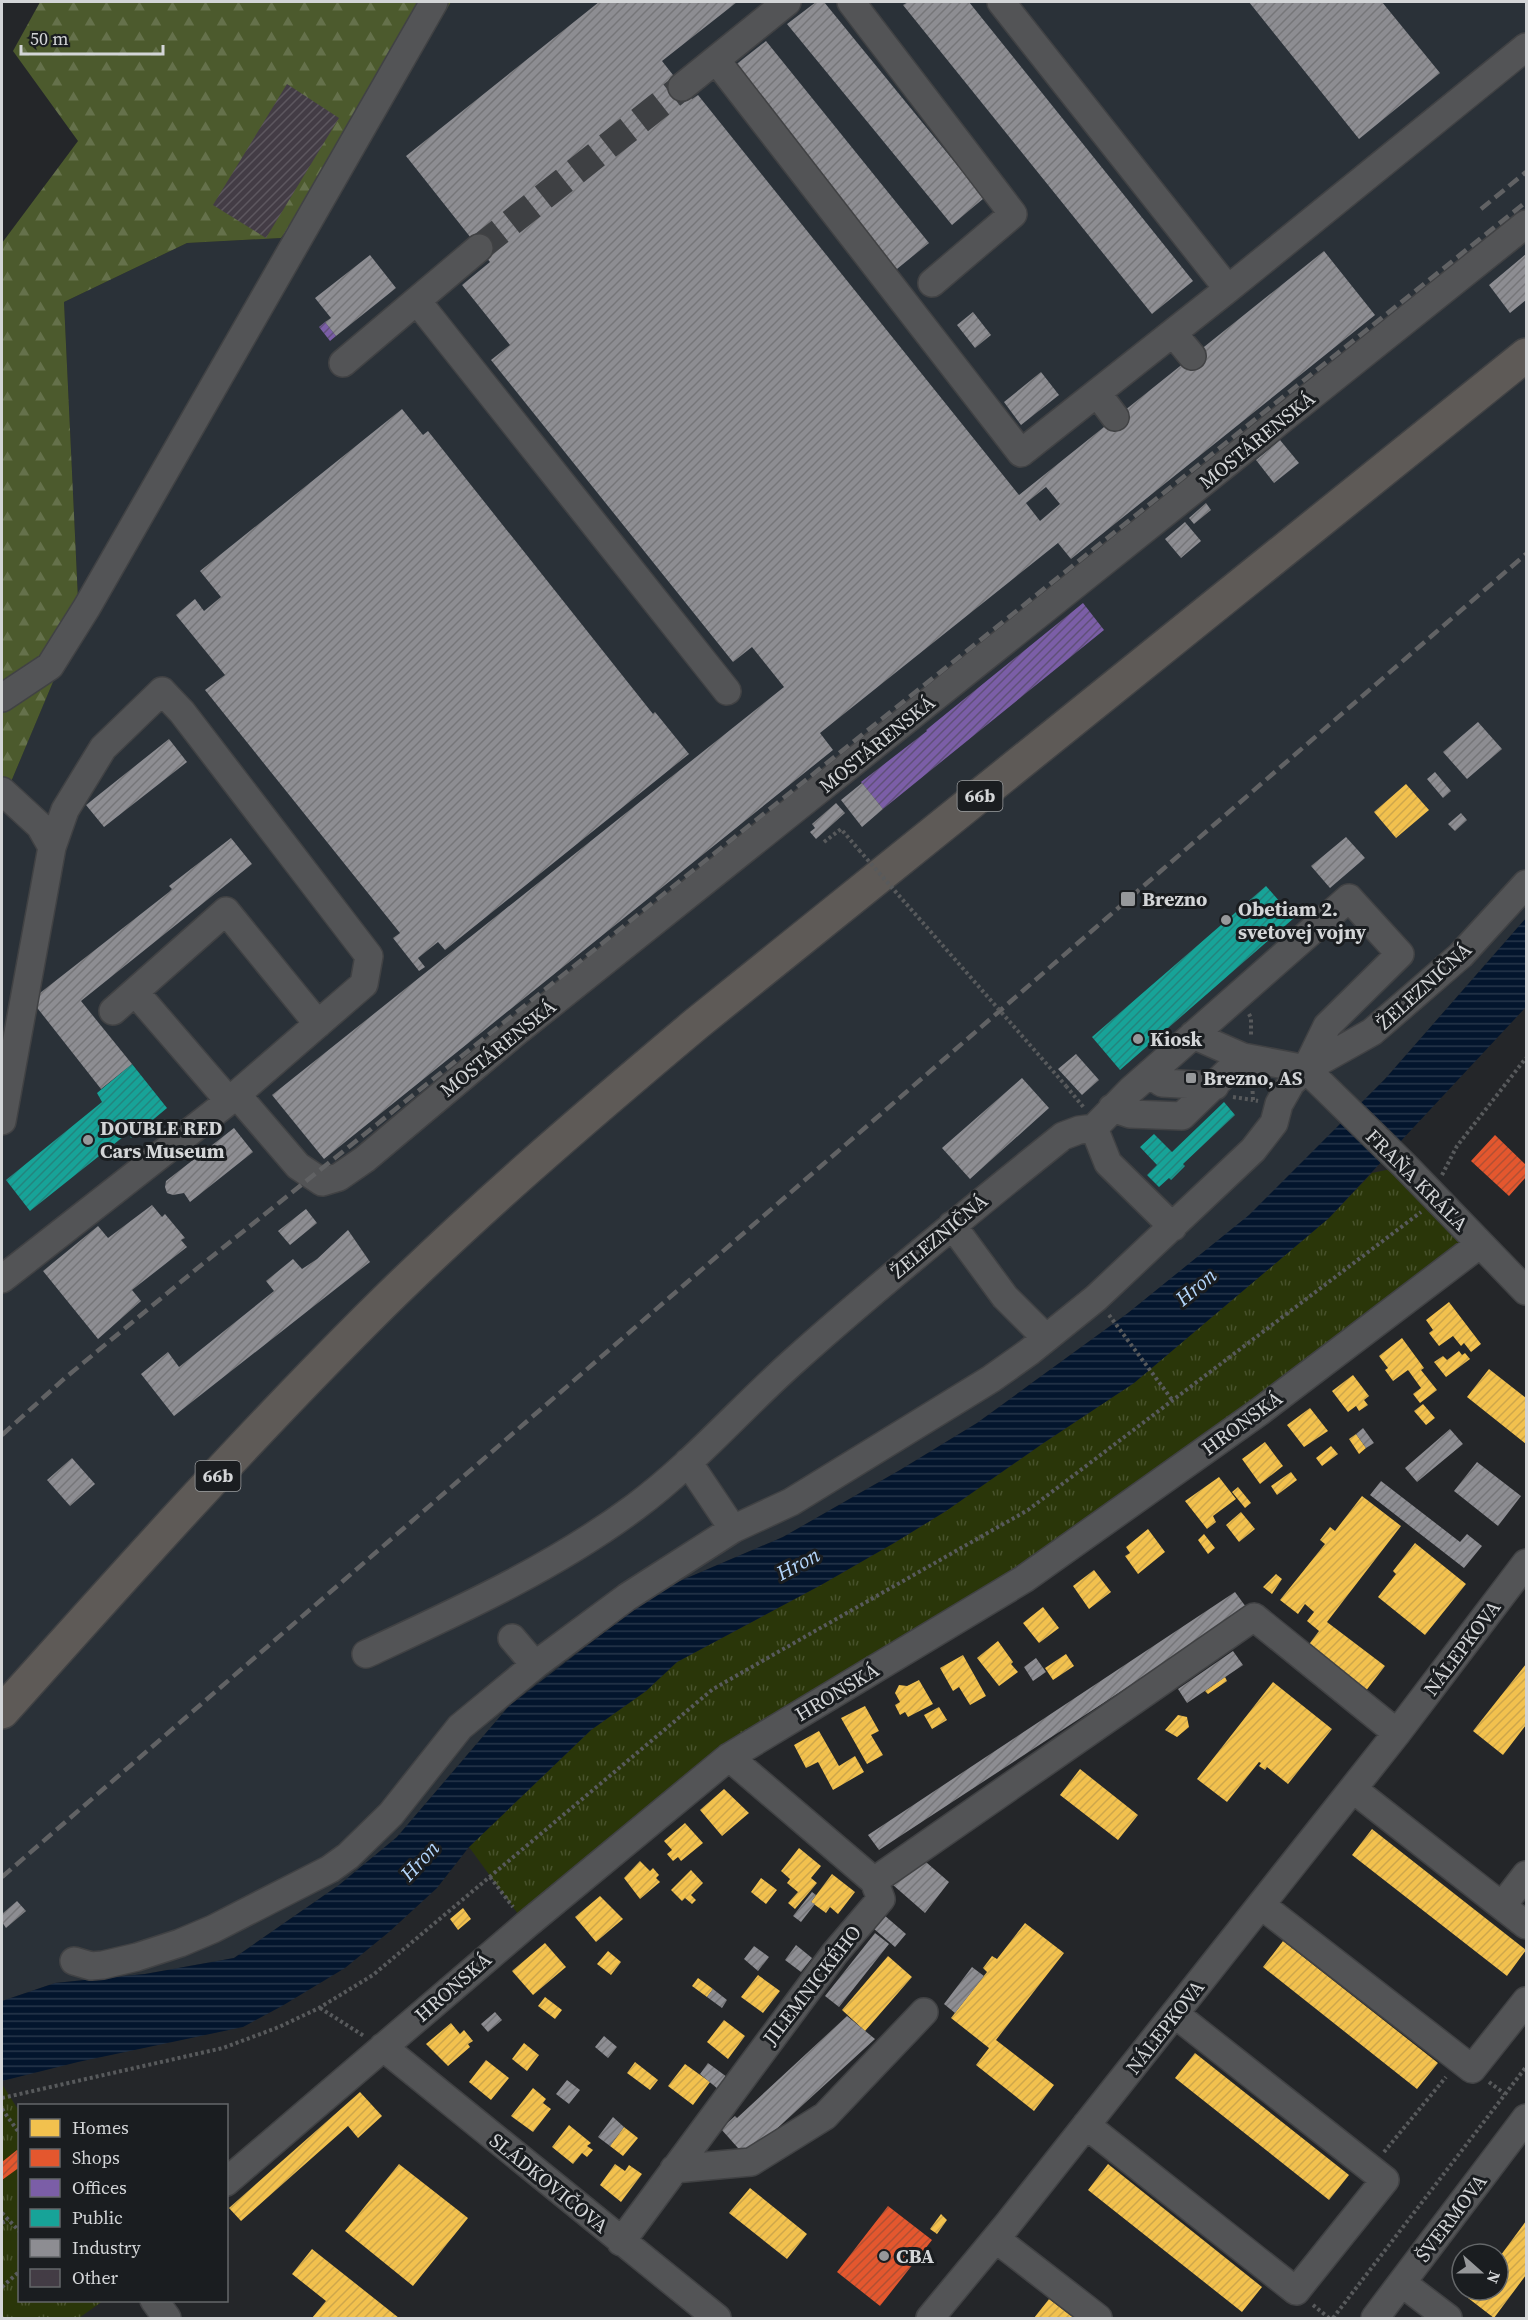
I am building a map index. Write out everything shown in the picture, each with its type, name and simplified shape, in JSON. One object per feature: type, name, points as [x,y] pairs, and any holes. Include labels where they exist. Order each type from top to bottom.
[{"type":"main road","name":"66b","points":[[2,1712],[151,1547],[367,1319],[547,1152],[696,1024],[1527,355]]},
{"type":"street","points":[[2,698],[50,666],[87,607],[434,2]]},
{"type":"street","points":[[850,2],[1012,214],[932,283]]},
{"type":"street","points":[[1001,2],[1228,289]]},
{"type":"street","points":[[682,87],[716,60],[745,47],[795,5]]},
{"type":"street","points":[[716,60],[1021,453],[1527,47]]},
{"type":"street","name":"MOSTÁRENSKÁ","points":[[135,992],[305,1173],[322,1182],[339,1177],[364,1159],[534,1018],[1527,224]]},
{"type":"street","points":[[343,363],[479,248]]},
{"type":"street","points":[[417,301],[727,691]]},
{"type":"street","points":[[1173,333],[1192,356]]},
{"type":"street","points":[[1097,393],[1116,417]]},
{"type":"street","points":[[2,1121],[52,847],[65,810],[103,748],[162,691],[182,712],[369,956],[363,984],[233,1098],[2,1279]]},
{"type":"street","points":[[2,791],[40,826],[52,847]]},
{"type":"street","name":"ŽELEZNIČNÁ","points":[[1306,1069],[1372,1032],[1461,955],[1527,884]]},
{"type":"street","name":"ŽELEZNIČNÁ","points":[[366,1654],[527,1575],[589,1540],[637,1505],[688,1462],[794,1361],[952,1225],[1062,1136],[1094,1128],[1193,1035],[1348,898],[1400,954],[1327,1026],[1306,1069]]},
{"type":"street","points":[[113,1011],[226,911],[318,1024]]},
{"type":"street","points":[[1193,1035],[1221,1080]]},
{"type":"street","points":[[1221,1080],[1181,1067],[1140,1083],[1146,1098],[1221,1080],[1306,1069]]},
{"type":"street","points":[[74,1961],[91,1966],[103,1965],[180,1943],[222,1925],[330,1869],[348,1856],[391,1814],[460,1727],[535,1665],[627,1597],[733,1529],[790,1502],[991,1378],[1096,1298],[1253,1150],[1274,1123],[1279,1104],[1291,1083],[1306,1069]]},
{"type":"street","name":"FRAŇA KRÁĽA","points":[[1306,1069],[1405,1166],[1480,1244],[1525,1286]]},
{"type":"street","points":[[1094,1128],[1108,1163],[1173,1227]]},
{"type":"street","points":[[952,1225],[1005,1297],[1046,1338]]},
{"type":"street","name":"HRONSKÁ","points":[[228,2180],[526,1925],[729,1757],[1024,1580],[1259,1412],[1480,1244]]},
{"type":"street","points":[[688,1462],[733,1529]]},
{"type":"street","name":"NÁLEPKOVA","points":[[930,2319],[1353,1789],[1527,1563]]},
{"type":"street","points":[[729,1757],[874,1881],[1254,1617],[1397,1733]]},
{"type":"street","points":[[512,1638],[535,1665]]},
{"type":"street","points":[[1353,1789],[1527,1925]]},
{"type":"street","points":[[1502,1906],[1527,1875]]},
{"type":"street","name":"JILEMNICKÉHO","points":[[621,2242],[835,1953],[880,1899],[874,1881]]},
{"type":"street","points":[[1261,1905],[1472,2069],[1527,2001]]},
{"type":"street","points":[[674,2169],[751,2162],[825,2116],[924,2012]]},
{"type":"street","points":[[1086,2125],[1296,2291],[1385,2180],[1175,2014]]},
{"type":"street","name":"SLÁDKOVIČOVA","points":[[383,2047],[717,2319]]},
{"type":"street","name":"ŠVERMOVA","points":[[1375,2319],[1527,2118]]},
{"type":"street","points":[[996,2239],[1098,2319]]},
{"type":"street","points":[[1402,2283],[1448,2319]]},
{"type":"street","points":[[155,2302],[167,2319]]},
{"type":"path","points":[[824,842],[842,829],[1066,1086]]},
{"type":"path","points":[[2,2098],[223,2048],[279,2027],[319,2008],[373,1975],[713,1689],[1028,1510],[1425,1209],[1457,1146],[1527,1058]]},
{"type":"path","points":[[1106,1311],[1173,1401]]},
{"type":"path","points":[[490,1877],[526,1925]]},
{"type":"path","points":[[319,2008],[383,2047]]},
{"type":"path","points":[[1370,2169],[1460,2060]]},
{"type":"path","points":[[1333,2319],[1527,2067]]},
{"type":"path","points":[[2,2109],[18,2131]]},
{"type":"path","points":[[2,2213],[18,2230]]},
{"type":"path","points":[[2,2223],[8,2220]]},
{"type":"path","points":[[2,2287],[18,2273]]},
{"type":"shaded area","points":[[451,2],[1526,2],[1526,918],[1385,1079],[1250,1215],[1128,1313],[977,1423],[783,1537],[659,1590],[509,1706],[397,1837],[339,1885],[234,1958],[145,1974],[55,1983],[2,2001],[2,808],[79,619],[64,302],[187,243],[281,238],[429,39]]},
{"type":"green space","points":[[40,2],[451,2],[429,39],[281,238],[187,243],[64,302],[79,620],[2,808],[2,243],[78,141],[13,51]]},
{"type":"green space","points":[[1405,1166],[1480,1244],[1259,1412],[729,1757],[526,1925],[469,1847],[591,1730],[646,1691],[677,1662],[894,1543],[946,1511],[1134,1383],[1329,1218],[1372,1173]]},
{"type":"green space","points":[[2,2084],[18,2109],[18,2302],[102,2302],[79,2318],[2,2318]]},
{"type":"water","name":"Hron","points":[[1526,918],[1526,1007],[1329,1218],[1134,1383],[946,1511],[894,1543],[677,1662],[646,1691],[591,1730],[469,1847],[437,1888],[345,1968],[243,2027],[78,2062],[2,2081],[2,2001],[55,1983],[145,1974],[234,1958],[339,1885],[397,1837],[509,1706],[659,1590],[783,1537],[900,1470],[977,1423],[1128,1313],[1249,1215],[1385,1079]]},
{"type":"building: Homes","points":[[1406,784],[1429,810],[1396,838],[1374,812]]},
{"type":"building: Homes","points":[[1449,1302],[1481,1344],[1471,1352],[1464,1343],[1461,1346],[1453,1336],[1439,1346],[1429,1333],[1433,1330],[1426,1320]]},
{"type":"building: Homes","points":[[1402,1338],[1424,1368],[1421,1370],[1437,1390],[1420,1403],[1413,1394],[1421,1388],[1408,1370],[1393,1381],[1385,1370],[1388,1368],[1379,1356]]},
{"type":"building: Homes","points":[[1459,1351],[1462,1355],[1465,1353],[1470,1359],[1446,1377],[1434,1362],[1443,1356],[1447,1360]]},
{"type":"building: Homes","points":[[1489,1369],[1526,1398],[1526,1444],[1467,1397]]},
{"type":"building: Homes","points":[[1353,1375],[1369,1396],[1364,1400],[1368,1405],[1359,1411],[1356,1406],[1348,1412],[1332,1391]]},
{"type":"building: Homes","points":[[1423,1404],[1435,1418],[1426,1425],[1414,1411]]},
{"type":"building: Homes","points":[[1310,1408],[1328,1431],[1304,1447],[1287,1425]]},
{"type":"building: Homes","points":[[1356,1434],[1366,1448],[1359,1454],[1349,1439]]},
{"type":"building: Homes","points":[[1265,1442],[1283,1466],[1260,1484],[1242,1459]]},
{"type":"building: Homes","points":[[1331,1446],[1338,1454],[1322,1466],[1316,1458]]},
{"type":"building: Homes","points":[[1291,1472],[1297,1480],[1277,1495],[1271,1486]]},
{"type":"building: Homes","points":[[1219,1477],[1236,1499],[1213,1516],[1216,1522],[1207,1529],[1185,1501]]},
{"type":"building: Homes","points":[[1238,1487],[1251,1503],[1245,1508],[1232,1492]]},
{"type":"building: Homes","points":[[1362,1496],[1401,1526],[1327,1622],[1385,1666],[1365,1692],[1307,1647],[1319,1631],[1307,1621],[1314,1612],[1305,1604],[1298,1614],[1280,1600],[1325,1544],[1320,1540],[1330,1527],[1335,1531]]},
{"type":"building: Homes","points":[[1241,1512],[1255,1529],[1239,1542],[1226,1525]]},
{"type":"building: Homes","points":[[1148,1529],[1165,1552],[1138,1574],[1125,1556],[1130,1553],[1126,1547]]},
{"type":"building: Homes","points":[[1204,1534],[1215,1548],[1208,1554],[1198,1540]]},
{"type":"building: Homes","points":[[1415,1543],[1466,1584],[1425,1635],[1378,1597],[1396,1574],[1393,1571]]},
{"type":"building: Homes","points":[[1094,1570],[1111,1592],[1089,1609],[1073,1586]]},
{"type":"building: Homes","points":[[1276,1574],[1282,1579],[1272,1594],[1263,1587]]},
{"type":"building: Homes","points":[[1043,1607],[1059,1628],[1039,1643],[1023,1623]]},
{"type":"building: Homes","points":[[998,1641],[1018,1672],[999,1686],[977,1658]]},
{"type":"building: Homes","points":[[1066,1654],[1074,1666],[1053,1680],[1045,1668]]},
{"type":"building: Homes","points":[[963,1655],[986,1696],[970,1705],[959,1687],[953,1691],[940,1668]]},
{"type":"building: Homes","points":[[1526,1664],[1526,1725],[1503,1755],[1473,1731]]},
{"type":"building: Homes","points":[[1225,1677],[1227,1681],[1208,1694],[1205,1691]]},
{"type":"building: Homes","points":[[919,1680],[933,1704],[908,1717],[905,1712],[900,1715],[895,1705],[900,1702],[895,1693],[899,1685],[907,1686]]},
{"type":"building: Homes","points":[[1273,1682],[1332,1729],[1288,1784],[1267,1767],[1265,1770],[1259,1766],[1261,1763],[1259,1762],[1227,1802],[1197,1779]]},
{"type":"building: Homes","points":[[865,1706],[879,1731],[871,1735],[883,1755],[867,1764],[841,1718]]},
{"type":"building: Homes","points":[[939,1707],[947,1720],[932,1729],[924,1715]]},
{"type":"building: Homes","points":[[1178,1715],[1187,1717],[1189,1727],[1177,1737],[1165,1730]]},
{"type":"building: Homes","points":[[819,1731],[839,1766],[855,1756],[864,1772],[833,1790],[818,1762],[806,1768],[794,1745]]},
{"type":"building: Homes","points":[[1080,1769],[1138,1815],[1118,1840],[1060,1795]]},
{"type":"building: Homes","points":[[724,1789],[749,1813],[722,1836],[700,1810]]},
{"type":"building: Homes","points":[[685,1823],[703,1843],[681,1861],[678,1857],[673,1861],[667,1854],[672,1850],[664,1841]]},
{"type":"building: Homes","points":[[1372,1829],[1526,1950],[1507,1976],[1352,1855]]},
{"type":"building: Homes","points":[[799,1848],[821,1866],[811,1878],[817,1883],[795,1909],[788,1903],[798,1892],[787,1883],[790,1879],[781,1871]]},
{"type":"building: Homes","points":[[640,1861],[650,1871],[653,1868],[659,1875],[656,1878],[660,1882],[640,1899],[624,1878]]},
{"type":"building: Homes","points":[[691,1870],[703,1883],[691,1895],[696,1900],[692,1904],[685,1898],[682,1901],[671,1890]]},
{"type":"building: Homes","points":[[832,1874],[855,1892],[838,1914],[830,1907],[826,1913],[811,1902]]},
{"type":"building: Homes","points":[[761,1878],[777,1890],[766,1904],[751,1892]]},
{"type":"building: Homes","points":[[600,1896],[623,1919],[596,1942],[575,1917]]},
{"type":"building: Homes","points":[[463,1908],[471,1919],[458,1930],[450,1919]]},
{"type":"building: Homes","points":[[1025,1923],[1064,1953],[996,2040],[1054,2085],[1034,2111],[976,2065],[989,2048],[951,2018],[987,1972],[983,1968],[992,1956],[997,1959]]},
{"type":"building: Homes","points":[[1283,1941],[1438,2063],[1417,2089],[1263,1967]]},
{"type":"building: Homes","points":[[545,1943],[566,1967],[533,1995],[512,1971]]},
{"type":"building: Homes","points":[[608,1951],[621,1962],[611,1975],[597,1964]]},
{"type":"building: Homes","points":[[888,1956],[912,1977],[865,2031],[842,2010]]},
{"type":"building: Homes","points":[[758,1975],[780,1991],[763,2013],[741,1997]]},
{"type":"building: Homes","points":[[698,1978],[713,1989],[707,1997],[692,1986]]},
{"type":"building: Homes","points":[[545,1997],[562,2010],[555,2019],[538,2006]]},
{"type":"building: Homes","points":[[724,2020],[745,2036],[728,2059],[707,2042]]},
{"type":"building: Homes","points":[[451,2023],[460,2034],[464,2030],[473,2041],[468,2044],[470,2047],[448,2066],[426,2044]]},
{"type":"building: Homes","points":[[524,2043],[539,2055],[527,2071],[512,2059]]},
{"type":"building: Homes","points":[[1195,2053],[1349,2175],[1329,2200],[1175,2078]]},
{"type":"building: Homes","points":[[486,2060],[509,2078],[491,2100],[469,2082]]},
{"type":"building: Homes","points":[[635,2062],[658,2080],[650,2090],[627,2073]]},
{"type":"building: Homes","points":[[685,2064],[710,2082],[693,2105],[668,2086]]},
{"type":"building: Homes","points":[[533,2088],[546,2099],[543,2103],[551,2109],[533,2132],[511,2116]]},
{"type":"building: Homes","points":[[360,2092],[382,2116],[358,2138],[348,2126],[241,2221],[229,2208]]},
{"type":"building: Homes","points":[[569,2125],[591,2143],[587,2146],[593,2150],[587,2157],[582,2153],[573,2164],[552,2147]]},
{"type":"building: Homes","points":[[624,2127],[638,2138],[623,2156],[610,2146]]},
{"type":"building: Homes","points":[[399,2164],[468,2218],[413,2286],[345,2231]]},
{"type":"building: Homes","points":[[615,2164],[625,2171],[629,2165],[642,2174],[621,2202],[600,2185]]},
{"type":"building: Homes","points":[[1108,2164],[1262,2287],[1242,2312],[1088,2190]]},
{"type":"building: Homes","points":[[750,2188],[807,2234],[787,2259],[729,2213]]},
{"type":"building: Homes","points":[[941,2214],[947,2220],[937,2234],[930,2229]]},
{"type":"building: Homes","points":[[1526,2221],[1526,2275],[1510,2296],[1510,2243]]},
{"type":"building: Homes","points":[[312,2249],[399,2318],[312,2318],[326,2301],[292,2274]]},
{"type":"building: Homes","points":[[1049,2299],[1074,2318],[1034,2318]]},
{"type":"building: Homes","points":[[1473,2302],[1506,2302],[1494,2318]]},
{"type":"building: Shops","points":[[1495,1135],[1526,1165],[1526,1177],[1509,1196],[1471,1161]]},
{"type":"building: Shops","points":[[18,2151],[18,2168],[2,2180],[2,2162]]},
{"type":"building: Shops","name":"CBA","points":[[888,2206],[932,2240],[880,2306],[837,2272]]},
{"type":"building: Offices","points":[[325,322],[336,336],[330,341],[319,327]]},
{"type":"building: Offices","points":[[1083,603],[1104,630],[883,809],[861,782]]},
{"type":"building: Public","points":[[1266,886],[1294,918],[1120,1070],[1092,1037]]},
{"type":"building: Public","points":[[132,1064],[167,1108],[131,1138],[128,1133],[30,1211],[6,1180],[102,1102],[97,1093]]},
{"type":"building: Public","points":[[1224,1102],[1235,1115],[1183,1164],[1185,1166],[1171,1180],[1169,1178],[1159,1187],[1147,1175],[1157,1165],[1140,1147],[1154,1134],[1172,1152]]},
{"type":"building: Industry","points":[[599,2],[737,2],[662,61],[692,99],[698,95],[1019,495],[1324,251],[1375,315],[1071,559],[1058,543],[820,733],[833,750],[324,1159],[272,1095],[784,687],[752,647],[733,662],[491,360],[510,345],[462,285],[490,262],[406,156]],"holes":[[[1046,487],[1060,504],[1040,521],[1026,503]]]},
{"type":"building: Industry","points":[[816,2],[824,2],[984,198],[952,225],[787,24]]},
{"type":"building: Industry","points":[[908,2],[969,2],[1193,281],[1152,314],[903,5]]},
{"type":"building: Industry","points":[[1249,2],[1382,2],[1440,73],[1359,139]]},
{"type":"building: Industry","points":[[766,41],[929,243],[892,273],[874,250],[878,246],[734,66]]},
{"type":"building: Industry","points":[[1526,254],[1526,300],[1510,313],[1489,285]]},
{"type":"building: Industry","points":[[370,255],[396,288],[336,336],[325,322],[331,318],[315,298]]},
{"type":"building: Industry","points":[[973,312],[991,335],[975,348],[957,325]]},
{"type":"building: Industry","points":[[1041,372],[1059,395],[1021,425],[1004,402]]},
{"type":"building: Industry","points":[[402,409],[423,435],[428,431],[653,714],[655,712],[689,754],[445,950],[438,942],[418,958],[425,967],[419,971],[393,938],[400,933],[205,690],[225,675],[176,615],[195,599],[204,611],[221,597],[200,571]]},
{"type":"building: Industry","points":[[1280,440],[1299,463],[1274,483],[1256,460]]},
{"type":"building: Industry","points":[[1206,503],[1211,510],[1194,524],[1189,518]]},
{"type":"building: Industry","points":[[1185,522],[1201,541],[1181,558],[1165,539]]},
{"type":"building: Industry","points":[[1478,722],[1502,749],[1467,779],[1443,752]]},
{"type":"building: Industry","points":[[169,739],[187,762],[104,827],[86,805]]},
{"type":"building: Industry","points":[[1435,772],[1451,791],[1443,798],[1427,779]]},
{"type":"building: Industry","points":[[862,783],[883,809],[862,827],[841,800]]},
{"type":"building: Industry","points":[[836,803],[845,813],[816,839],[810,832],[815,828],[812,824]]},
{"type":"building: Industry","points":[[1461,813],[1467,820],[1455,831],[1448,824]]},
{"type":"building: Industry","points":[[1346,837],[1365,858],[1330,888],[1311,866]]},
{"type":"building: Industry","points":[[231,838],[252,864],[81,1001],[132,1064],[101,1089],[31,1000],[169,892],[172,889],[169,886]]},
{"type":"building: Industry","points":[[1076,1054],[1099,1080],[1082,1095],[1058,1069]]},
{"type":"building: Industry","points":[[1022,1078],[1049,1108],[970,1179],[942,1148]]},
{"type":"building: Industry","points":[[234,1128],[253,1152],[190,1202],[184,1193],[173,1195],[167,1193],[166,1181]]},
{"type":"building: Industry","points":[[152,1205],[162,1217],[165,1214],[185,1238],[181,1240],[187,1247],[132,1290],[141,1301],[98,1339],[43,1271],[98,1226],[108,1238]]},
{"type":"building: Industry","points":[[306,1209],[317,1223],[290,1245],[278,1231]]},
{"type":"building: Industry","points":[[348,1230],[370,1262],[174,1416],[141,1374],[168,1352],[179,1367],[274,1291],[266,1281],[293,1259],[302,1269],[317,1259]]},
{"type":"building: Industry","points":[[1363,1428],[1374,1443],[1366,1448],[1356,1434]]},
{"type":"building: Industry","points":[[1450,1429],[1463,1444],[1417,1482],[1405,1468]]},
{"type":"building: Industry","points":[[72,1458],[95,1484],[70,1506],[47,1480]]},
{"type":"building: Industry","points":[[1477,1462],[1521,1496],[1498,1526],[1454,1491]]},
{"type":"building: Industry","points":[[1381,1481],[1460,1542],[1467,1534],[1482,1546],[1464,1568],[1370,1495]]},
{"type":"building: Industry","points":[[1235,1592],[1246,1607],[1143,1677],[879,1850],[868,1835]]},
{"type":"building: Industry","points":[[1233,1651],[1243,1665],[1187,1703],[1178,1689]]},
{"type":"building: Industry","points":[[1036,1658],[1046,1672],[1033,1681],[1024,1667]]},
{"type":"building: Industry","points":[[919,1856],[949,1882],[925,1913],[893,1885]]},
{"type":"building: Industry","points":[[812,1892],[816,1895],[811,1902],[815,1904],[801,1922],[793,1916]]},
{"type":"building: Industry","points":[[17,1901],[26,1911],[6,1928],[2,1922],[2,1914]]},
{"type":"building: Industry","points":[[884,1915],[906,1934],[895,1947],[873,1928]]},
{"type":"building: Industry","points":[[875,1933],[889,1944],[839,2007],[825,1996]]},
{"type":"building: Industry","points":[[796,1945],[812,1958],[801,1972],[785,1960]]},
{"type":"building: Industry","points":[[754,1946],[769,1957],[758,1971],[744,1959]]},
{"type":"building: Industry","points":[[972,1967],[984,1976],[955,2013],[944,2004]]},
{"type":"building: Industry","points":[[713,1989],[727,2000],[722,2008],[707,1997]]},
{"type":"building: Industry","points":[[495,2012],[502,2020],[488,2032],[481,2024]]},
{"type":"building: Industry","points":[[847,2016],[875,2039],[746,2157],[721,2129],[735,2116],[737,2118]]},
{"type":"building: Industry","points":[[604,2036],[617,2047],[608,2058],[595,2047]]},
{"type":"building: Industry","points":[[708,2063],[727,2077],[718,2089],[700,2074]]},
{"type":"building: Industry","points":[[567,2080],[580,2090],[569,2104],[556,2094]]},
{"type":"building: Industry","points":[[613,2117],[624,2127],[610,2146],[598,2137]]},
{"type":"building: Other","points":[[287,84],[339,118],[266,238],[213,205]]},
{"type":"tunnel","points":[[479,248],[682,87]]},
{"type":"railway","points":[[1481,209],[1526,172]]},
{"type":"railway","points":[[2,1435],[65,1378],[194,1271],[1526,202]]},
{"type":"railway","points":[[2,1877],[1526,554]]},
{"type":"place","name":"Brezno","points":[[1128,899]]},
{"type":"place","name":"Obetiam 2. svetovej vojny","points":[[1226,920]]},
{"type":"place","name":"Kiosk","points":[[1138,1039]]},
{"type":"place","name":"Brezno, AS","points":[[1191,1078]]},
{"type":"place","name":"DOUBLE RED Cars Museum","points":[[88,1140]]},
{"type":"place","name":"CBA","points":[[884,2256]]}]
